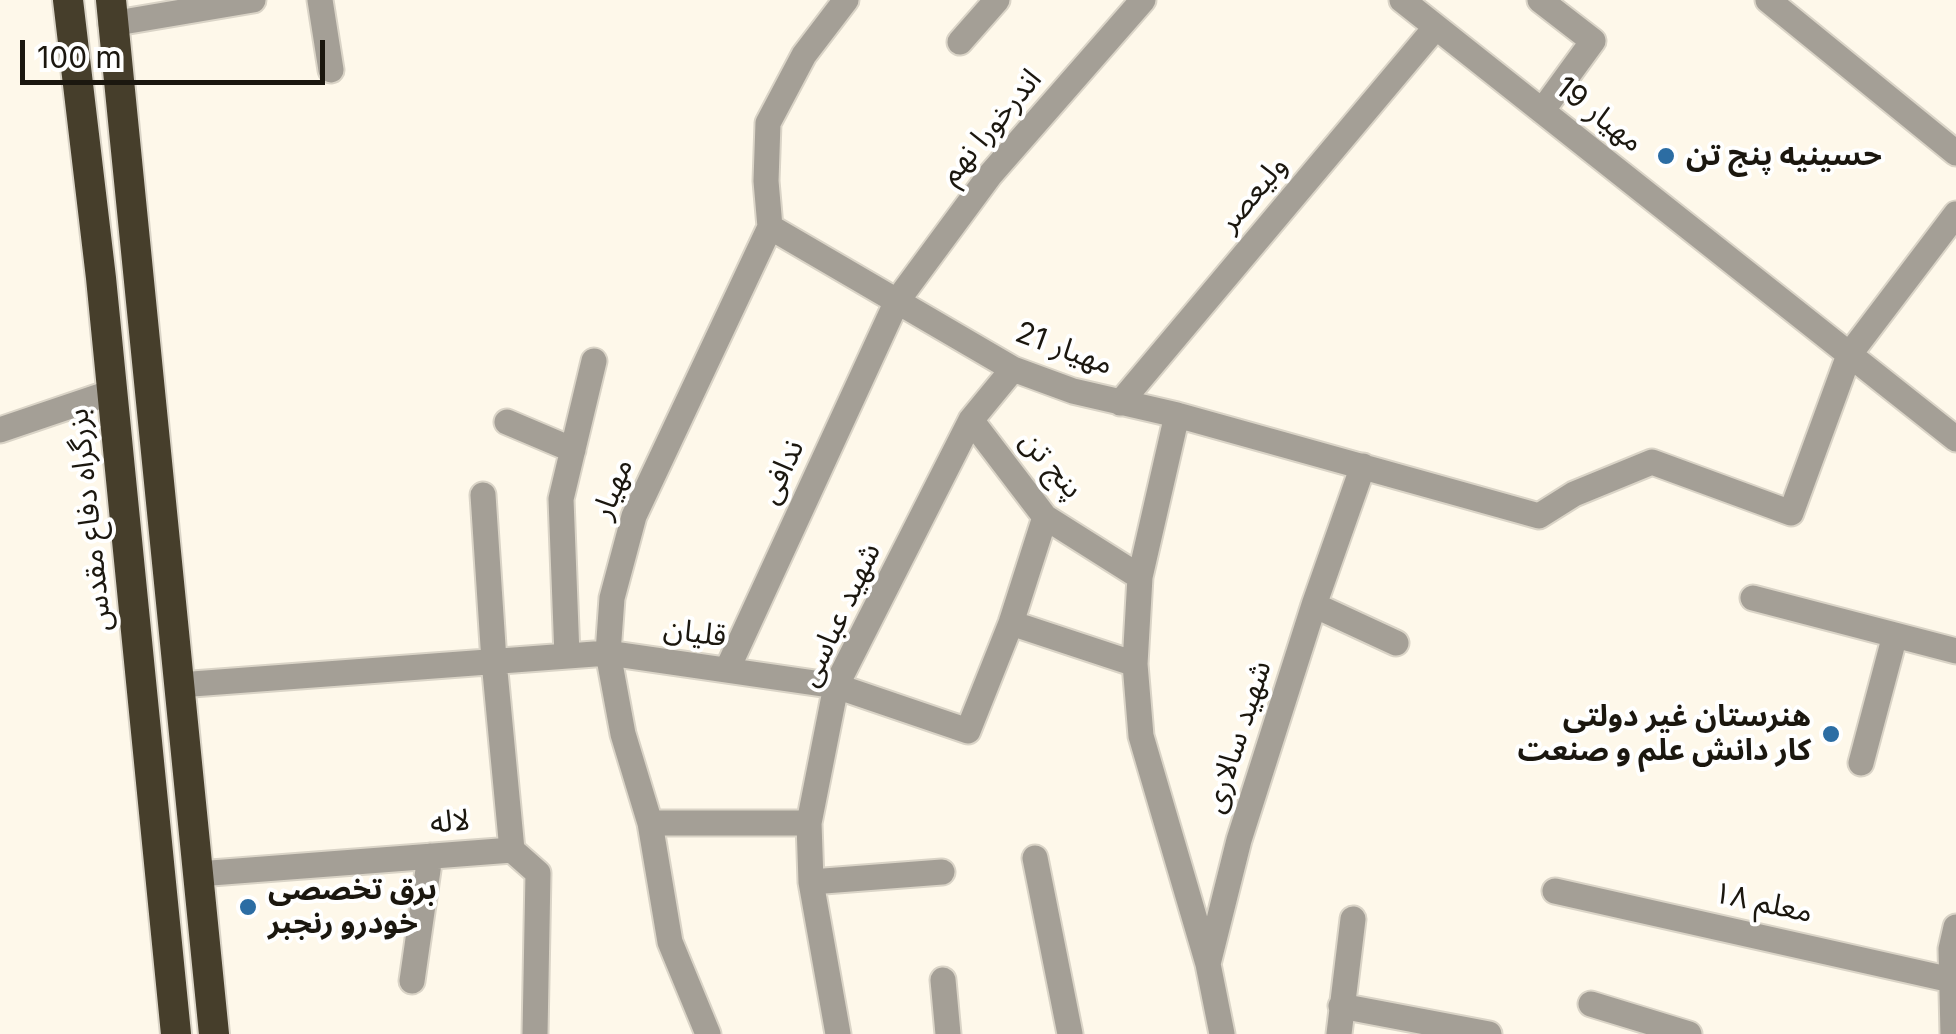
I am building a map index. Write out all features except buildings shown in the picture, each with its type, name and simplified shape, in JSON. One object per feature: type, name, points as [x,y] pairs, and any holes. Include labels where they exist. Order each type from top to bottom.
[{"type":"highway","name":"بزرگراه دفاع مقدس","points":[[68,0],[112,392],[176,1034]]},
{"type":"highway","points":[[111,12],[214,1034]]},
{"type":"street","points":[[111,12],[253,0]]},
{"type":"street","points":[[320,0],[331,70]]},
{"type":"street","name":"مهیار","points":[[708,1034],[670,942],[650,823],[623,734],[608,653],[612,598],[634,516],[770,227],[766,180],[768,123],[804,55],[846,0]]},
{"type":"street","points":[[960,42],[997,0]]},
{"type":"street","name":"اندرخورا نهم","points":[[897,301],[990,174],[1143,0]]},
{"type":"street","name":"مهیار 19","points":[[1402,0],[1956,439]]},
{"type":"street","points":[[1540,0],[1593,40],[1542,111]]},
{"type":"street","points":[[1768,0],[1956,153]]},
{"type":"street","name":"ولیعصر","points":[[1120,403],[1436,27]]},
{"type":"street","points":[[1850,355],[1956,214]]},
{"type":"street","name":"مهیار 21","points":[[770,227],[1013,369],[1073,391],[1177,415],[1539,516],[1574,494],[1652,462],[1791,512],[1850,355]]},
{"type":"street","name":"ندافی","points":[[726,670],[897,301]]},
{"type":"street","points":[[567,656],[562,499],[594,361]]},
{"type":"street","name":"شهید عباسی","points":[[838,1034],[811,882],[809,823],[836,686],[971,420],[1013,369]]},
{"type":"street","points":[[0,430],[112,392]]},
{"type":"street","points":[[1177,415],[1140,577],[1135,664],[1141,736],[1208,964]]},
{"type":"street","name":"پنج تن","points":[[971,420],[1046,517],[1140,577]]},
{"type":"street","points":[[507,422],[573,450]]},
{"type":"street","name":"شهید سالاری","points":[[1222,1034],[1208,964],[1239,840],[1362,466]]},
{"type":"street","points":[[483,495],[512,850]]},
{"type":"street","name":"قلیان","points":[[179,685],[608,653],[836,686],[968,730],[1011,623],[1046,517]]},
{"type":"street","points":[[1753,598],[1956,651]]},
{"type":"street","points":[[1314,604],[1396,643]]},
{"type":"street","points":[[1011,623],[1135,664]]},
{"type":"street","points":[[1860,763],[1895,635]]},
{"type":"street","points":[[650,823],[809,823]]},
{"type":"street","name":"لاله","points":[[198,874],[512,850],[538,873],[535,1034]]},
{"type":"street","points":[[412,981],[430,856]]},
{"type":"street","points":[[1035,858],[1070,1034]]},
{"type":"street","points":[[811,882],[942,872]]},
{"type":"street","name":"معلم ۱۸","points":[[1555,890],[1954,980]]},
{"type":"street","points":[[1339,1034],[1353,919]]},
{"type":"street","points":[[1953,1034],[1954,940]]},
{"type":"street","points":[[944,980],[948,1034]]},
{"type":"street","points":[[1591,1004],[1689,1034]]},
{"type":"street","points":[[1341,1006],[1488,1034]]},
{"type":"place","name":"حسینیه پنج تن","points":[[1666,156]]},
{"type":"place","name":"هنرستان غیر دولتی کار دانش علم و صنعت","points":[[1831,734]]},
{"type":"place","name":"برق تخصصی خودرو رنجبر","points":[[248,907]]}]
